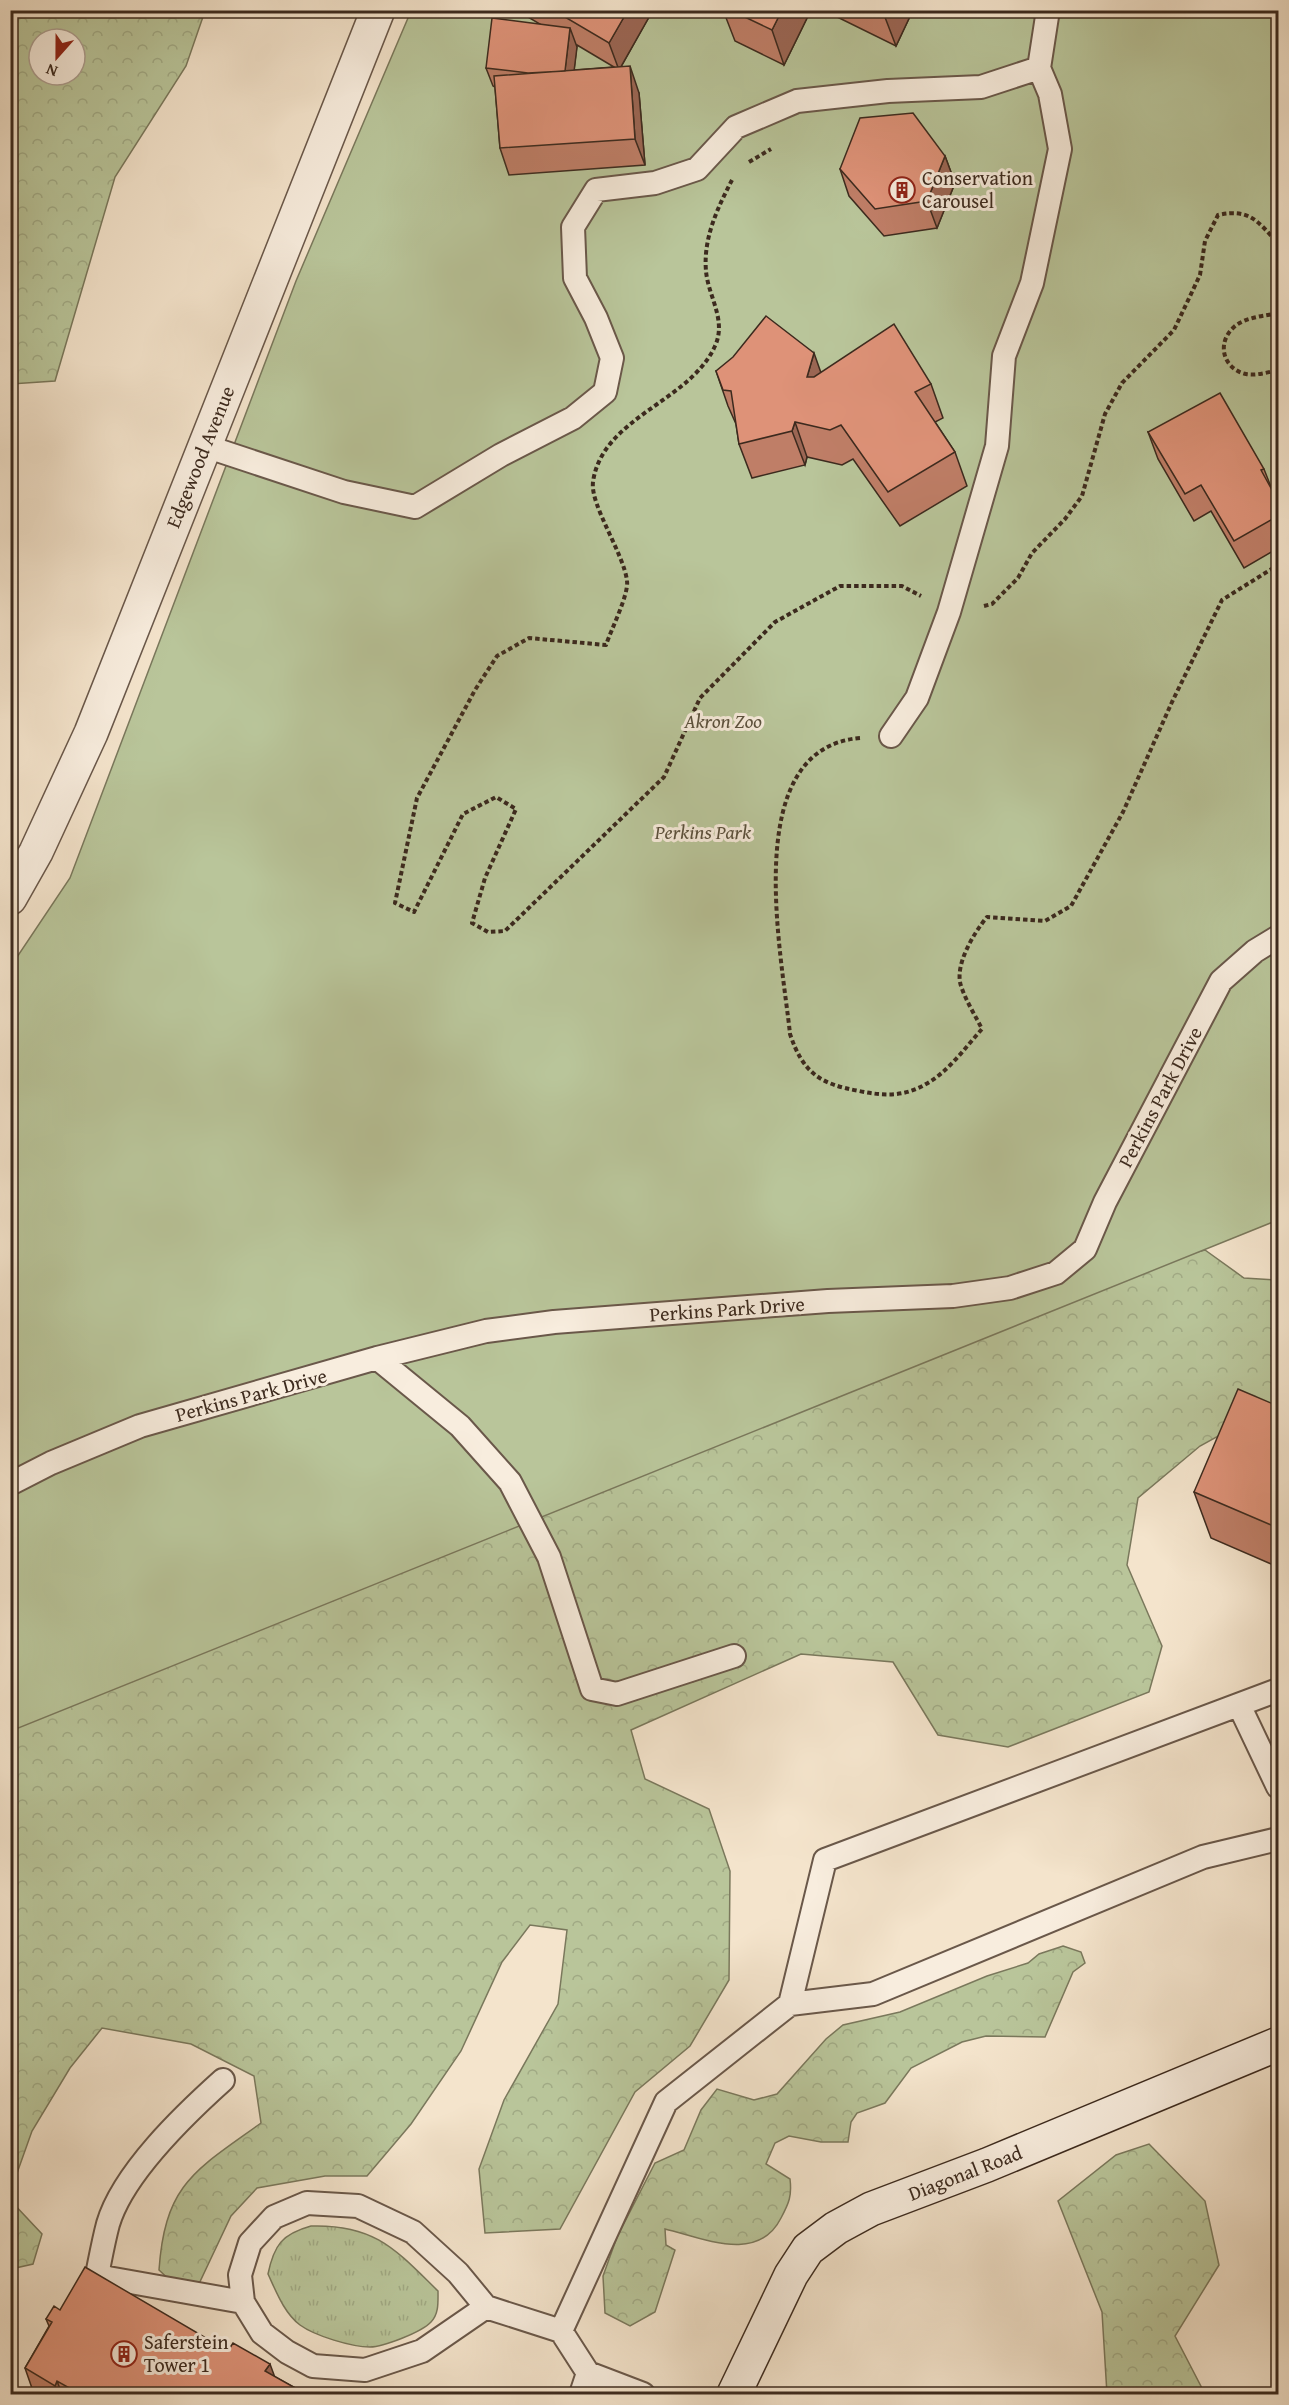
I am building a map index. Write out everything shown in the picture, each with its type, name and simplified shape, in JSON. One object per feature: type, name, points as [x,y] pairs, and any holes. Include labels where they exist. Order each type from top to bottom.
[{"type":"street","name":"Edgewood Avenue","points":[[10,898],[23,847],[91,733],[378,10]]},
{"type":"street","name":"Diagonal Road","points":[[734,2394],[791,2275],[808,2249],[836,2228],[871,2209],[987,2165],[1278,2044]]},
{"type":"lane","points":[[891,736],[917,698],[949,612],[997,446],[1004,356],[1032,284],[1060,149],[1050,94],[1040,68],[1047,10]]},
{"type":"lane","points":[[205,446],[344,492],[415,507],[501,455],[573,418],[605,392],[612,358],[596,318],[575,278],[573,227],[596,190],[655,183],[697,170],[736,127],[797,101],[888,91],[981,87],[1040,68]]},
{"type":"lane","name":"Perkins Park Drive","points":[[10,1484],[51,1463],[140,1426],[377,1358],[486,1331],[554,1322],[828,1301],[953,1296],[1010,1288],[1056,1273],[1085,1249],[1105,1202],[1221,981],[1255,951],[1278,937]]},
{"type":"lane","points":[[377,1358],[460,1426],[510,1482],[549,1557],[592,1689],[617,1694],[735,1656]]},
{"type":"lane","points":[[790,2004],[825,1860],[1278,1690]]},
{"type":"lane","points":[[1239,1705],[1278,1787]]},
{"type":"lane","points":[[561,2331],[666,2102],[790,2004],[873,1994],[1203,1857],[1278,1839]]},
{"type":"lane","points":[[223,2079],[188,2111],[127,2186],[108,2222],[98,2270],[100,2275],[108,2278],[243,2302]]},
{"type":"lane","points":[[486,2307],[422,2351],[365,2370],[313,2366],[287,2352],[262,2333],[243,2302],[240,2275],[250,2243],[274,2217],[307,2203],[358,2206],[413,2232],[458,2273],[486,2307],[561,2331],[585,2384],[643,2394]]},
{"type":"path","points":[[746,164],[776,145]]},
{"type":"path","points":[[733,179],[716,210],[709,237],[706,270],[719,320],[716,345],[700,368],[614,439],[599,459],[593,484],[628,583],[606,645],[529,638],[497,656],[475,690],[417,798],[395,903],[414,912],[463,814],[496,797],[516,809],[485,878],[472,923],[488,932],[505,932],[664,777],[700,698],[775,622],[840,586],[902,586],[949,612],[992,604],[1018,578],[1032,554],[1065,519],[1082,496],[1106,414],[1122,383],[1174,330],[1200,275],[1205,241],[1218,215],[1232,212],[1250,215],[1278,243]]},
{"type":"path","points":[[1278,313],[1244,321],[1233,328],[1223,349],[1225,359],[1233,368],[1247,374],[1278,370]]},
{"type":"path","points":[[891,736],[842,741],[826,746],[808,760],[795,778],[783,805],[777,840],[777,900],[790,1034],[796,1052],[818,1079],[837,1088],[883,1096],[904,1094],[927,1084],[953,1063],[982,1029],[960,984],[964,957],[974,934],[987,917],[1045,921],[1071,906],[1122,812],[1222,600],[1278,565]]},
{"type":"green space","points":[[11,10],[205,11],[186,66],[115,177],[55,381],[11,384]]},
{"type":"green space","name":"Akron Zoo","points":[[411,11],[1278,11],[1278,1220],[11,1731],[11,966],[70,878],[296,281]]},
{"type":"green space","points":[[11,1229],[1059,1286],[1205,1250],[1244,1278],[1278,1280],[1278,1403],[1200,1446],[1138,1498],[1127,1565],[1162,1646],[1149,1692],[1008,1747],[938,1735],[893,1662],[801,1654],[631,1730],[645,1779],[709,1809],[730,1871],[729,1980],[690,2046],[635,2092],[560,2229],[485,2233],[479,2169],[504,2100],[558,2004],[567,1930],[530,1925],[502,1962],[461,2051],[411,2124],[367,2176],[325,2176],[257,2188],[231,2216],[197,2288],[175,2285],[159,2270],[162,2241],[168,2217],[177,2198],[202,2167],[261,2123],[254,2076],[191,2044],[102,2028],[70,2068],[32,2131],[11,2190]]},
{"type":"green space","points":[[1063,1946],[1081,1952],[1085,1963],[1073,1972],[1045,2037],[986,2036],[962,2042],[911,2068],[885,2103],[857,2113],[851,2122],[848,2142],[821,2142],[789,2136],[775,2143],[766,2164],[790,2179],[791,2190],[786,2208],[771,2232],[759,2240],[744,2244],[729,2244],[712,2242],[665,2229],[666,2245],[675,2250],[655,2312],[630,2326],[605,2313],[603,2276],[617,2237],[655,2163],[684,2150],[701,2110],[717,2089],[754,2100],[777,2094],[826,2039],[843,2025],[900,2012],[987,1976],[1028,1963],[1039,1954]]},
{"type":"green space","points":[[1149,2144],[1205,2201],[1219,2265],[1175,2336],[1205,2394],[1107,2394],[1102,2312],[1058,2201],[1116,2155]]},
{"type":"green space","points":[[11,2201],[42,2234],[33,2264],[11,2269]]},
{"type":"green space","points":[[311,2226],[352,2230],[383,2242],[438,2291],[438,2308],[434,2319],[426,2326],[402,2338],[370,2347],[334,2340],[300,2325],[285,2308],[268,2274],[273,2255],[281,2242],[293,2233]]},
{"type":"building","points":[[553,10],[628,10],[609,43]]},
{"type":"building","points":[[730,10],[782,10],[772,30]]},
{"type":"building","points":[[492,18],[570,28],[565,71],[528,73],[486,68]]},
{"type":"building","points":[[630,66],[635,139],[500,148],[494,76]]},
{"type":"building","name":"Conservation Carousel","points":[[913,113],[945,156],[927,201],[875,209],[840,169],[860,118]]},
{"type":"building","points":[[766,316],[814,353],[807,377],[814,377],[894,324],[931,384],[915,392],[955,452],[888,492],[841,425],[830,430],[795,422],[792,431],[739,444],[731,391],[723,390],[716,371],[733,357]]},
{"type":"building","points":[[1220,393],[1264,469],[1261,470],[1278,501],[1278,516],[1234,541],[1201,485],[1185,494],[1148,432]]},
{"type":"building","points":[[1238,1389],[1278,1406],[1278,1528],[1194,1492]]},
{"type":"building","points":[[85,2267],[228,2351],[233,2343],[270,2364],[265,2371],[306,2394],[80,2394],[57,2381],[55,2386],[25,2368],[52,2322],[46,2319],[54,2306],[60,2310]]},
{"type":"place","name":"Conservation Carousel","points":[[902,190]]},
{"type":"place","name":"Saferstein Tower 1","points":[[124,2354]]},
{"type":"park label","name":"Perkins Park","points":[[703,832]]}]
